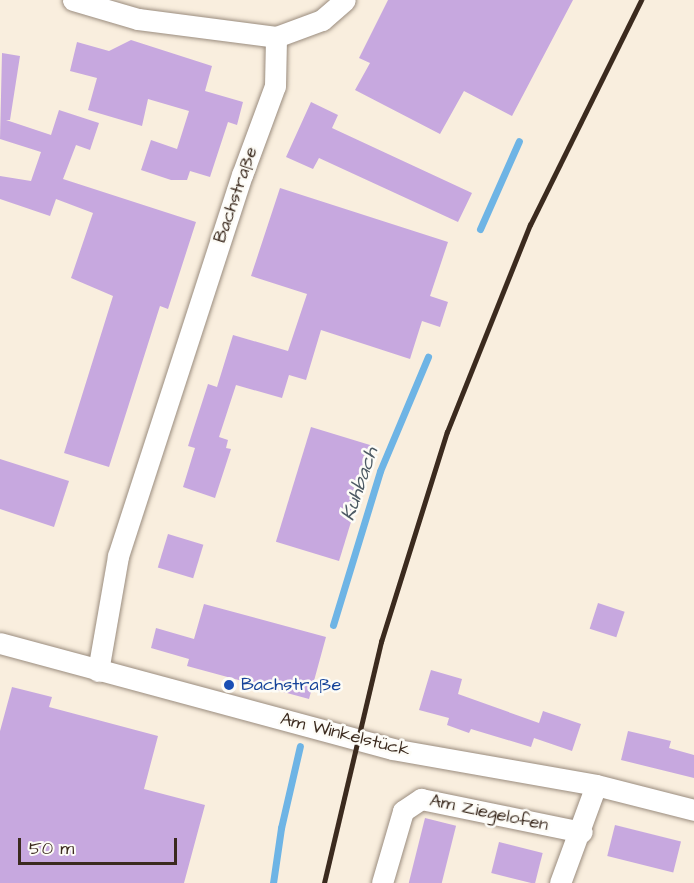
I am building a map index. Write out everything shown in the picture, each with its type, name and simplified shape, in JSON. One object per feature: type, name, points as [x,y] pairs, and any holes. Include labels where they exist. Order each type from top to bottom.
[{"type":"street","points":[[73,0],[138,19],[276,37],[322,20],[345,0]]},
{"type":"street","name":"Bachstraße","points":[[98,671],[118,556],[242,175],[275,86],[276,37]]},
{"type":"street","name":"Am Winkelstück","points":[[0,643],[392,749],[596,785],[694,810]]},
{"type":"street","points":[[560,883],[582,832],[596,785]]},
{"type":"street","name":"Am Ziegelofen","points":[[382,883],[403,811],[421,799],[582,832]]},
{"type":"building","points":[[388,0],[573,0],[512,116],[464,91],[440,134],[355,90],[370,63],[359,58]]},
{"type":"building","points":[[131,40],[212,66],[205,91],[243,102],[237,125],[228,122],[210,177],[190,171],[187,180],[171,180],[141,170],[151,140],[177,149],[189,111],[148,99],[142,126],[88,110],[97,78],[70,71],[77,42],[109,51]]},
{"type":"building","points":[[2,53],[20,56],[10,120],[6,120],[51,135],[59,110],[99,123],[90,150],[76,145],[63,179],[196,222],[168,309],[160,306],[109,467],[64,453],[113,296],[71,278],[93,213],[56,199],[50,216],[0,199],[0,176],[31,181],[41,152],[0,139]]},
{"type":"building","points":[[311,102],[338,115],[332,128],[472,193],[458,222],[319,158],[313,169],[286,157]]},
{"type":"building","points":[[280,188],[448,242],[430,296],[448,302],[440,327],[422,321],[410,359],[321,330],[306,380],[289,375],[282,398],[236,385],[219,437],[228,440],[226,448],[231,449],[215,498],[183,487],[195,448],[188,446],[208,384],[217,387],[233,335],[288,351],[307,294],[251,276]]},
{"type":"building","points":[[311,427],[374,446],[339,561],[276,542]]},
{"type":"building","points":[[0,459],[69,481],[54,527],[0,509]]},
{"type":"building","points":[[168,534],[203,545],[193,578],[158,567]]},
{"type":"building","points":[[598,603],[625,612],[616,637],[590,629]]},
{"type":"building","points":[[204,604],[326,637],[309,699],[187,666],[189,659],[151,648],[156,628],[194,639]]},
{"type":"building","points":[[431,670],[462,679],[458,694],[539,723],[543,711],[581,724],[572,751],[534,738],[531,747],[471,729],[469,733],[447,725],[449,718],[419,710]]},
{"type":"building","points":[[12,687],[52,697],[49,707],[158,736],[144,789],[205,805],[184,883],[0,883],[0,731]]},
{"type":"building","points":[[628,731],[671,741],[669,748],[694,755],[694,778],[621,760]]},
{"type":"building","points":[[425,818],[456,826],[442,883],[409,883]]},
{"type":"building","points":[[615,825],[681,841],[673,873],[607,856]]},
{"type":"building","points":[[499,842],[543,853],[535,883],[491,873]]},
{"type":"waterway","name":"Kuhbach","points":[[480,229],[519,141]]},
{"type":"waterway","name":"Kuhbach","points":[[333,625],[380,471],[428,357]]},
{"type":"waterway","name":"Kuhbach","points":[[273,883],[281,828],[300,746]]},
{"type":"railway","points":[[324,883],[381,642],[447,432],[530,225],[641,0]]},
{"type":"place","name":"Bachstraße","points":[[229,685]]}]
